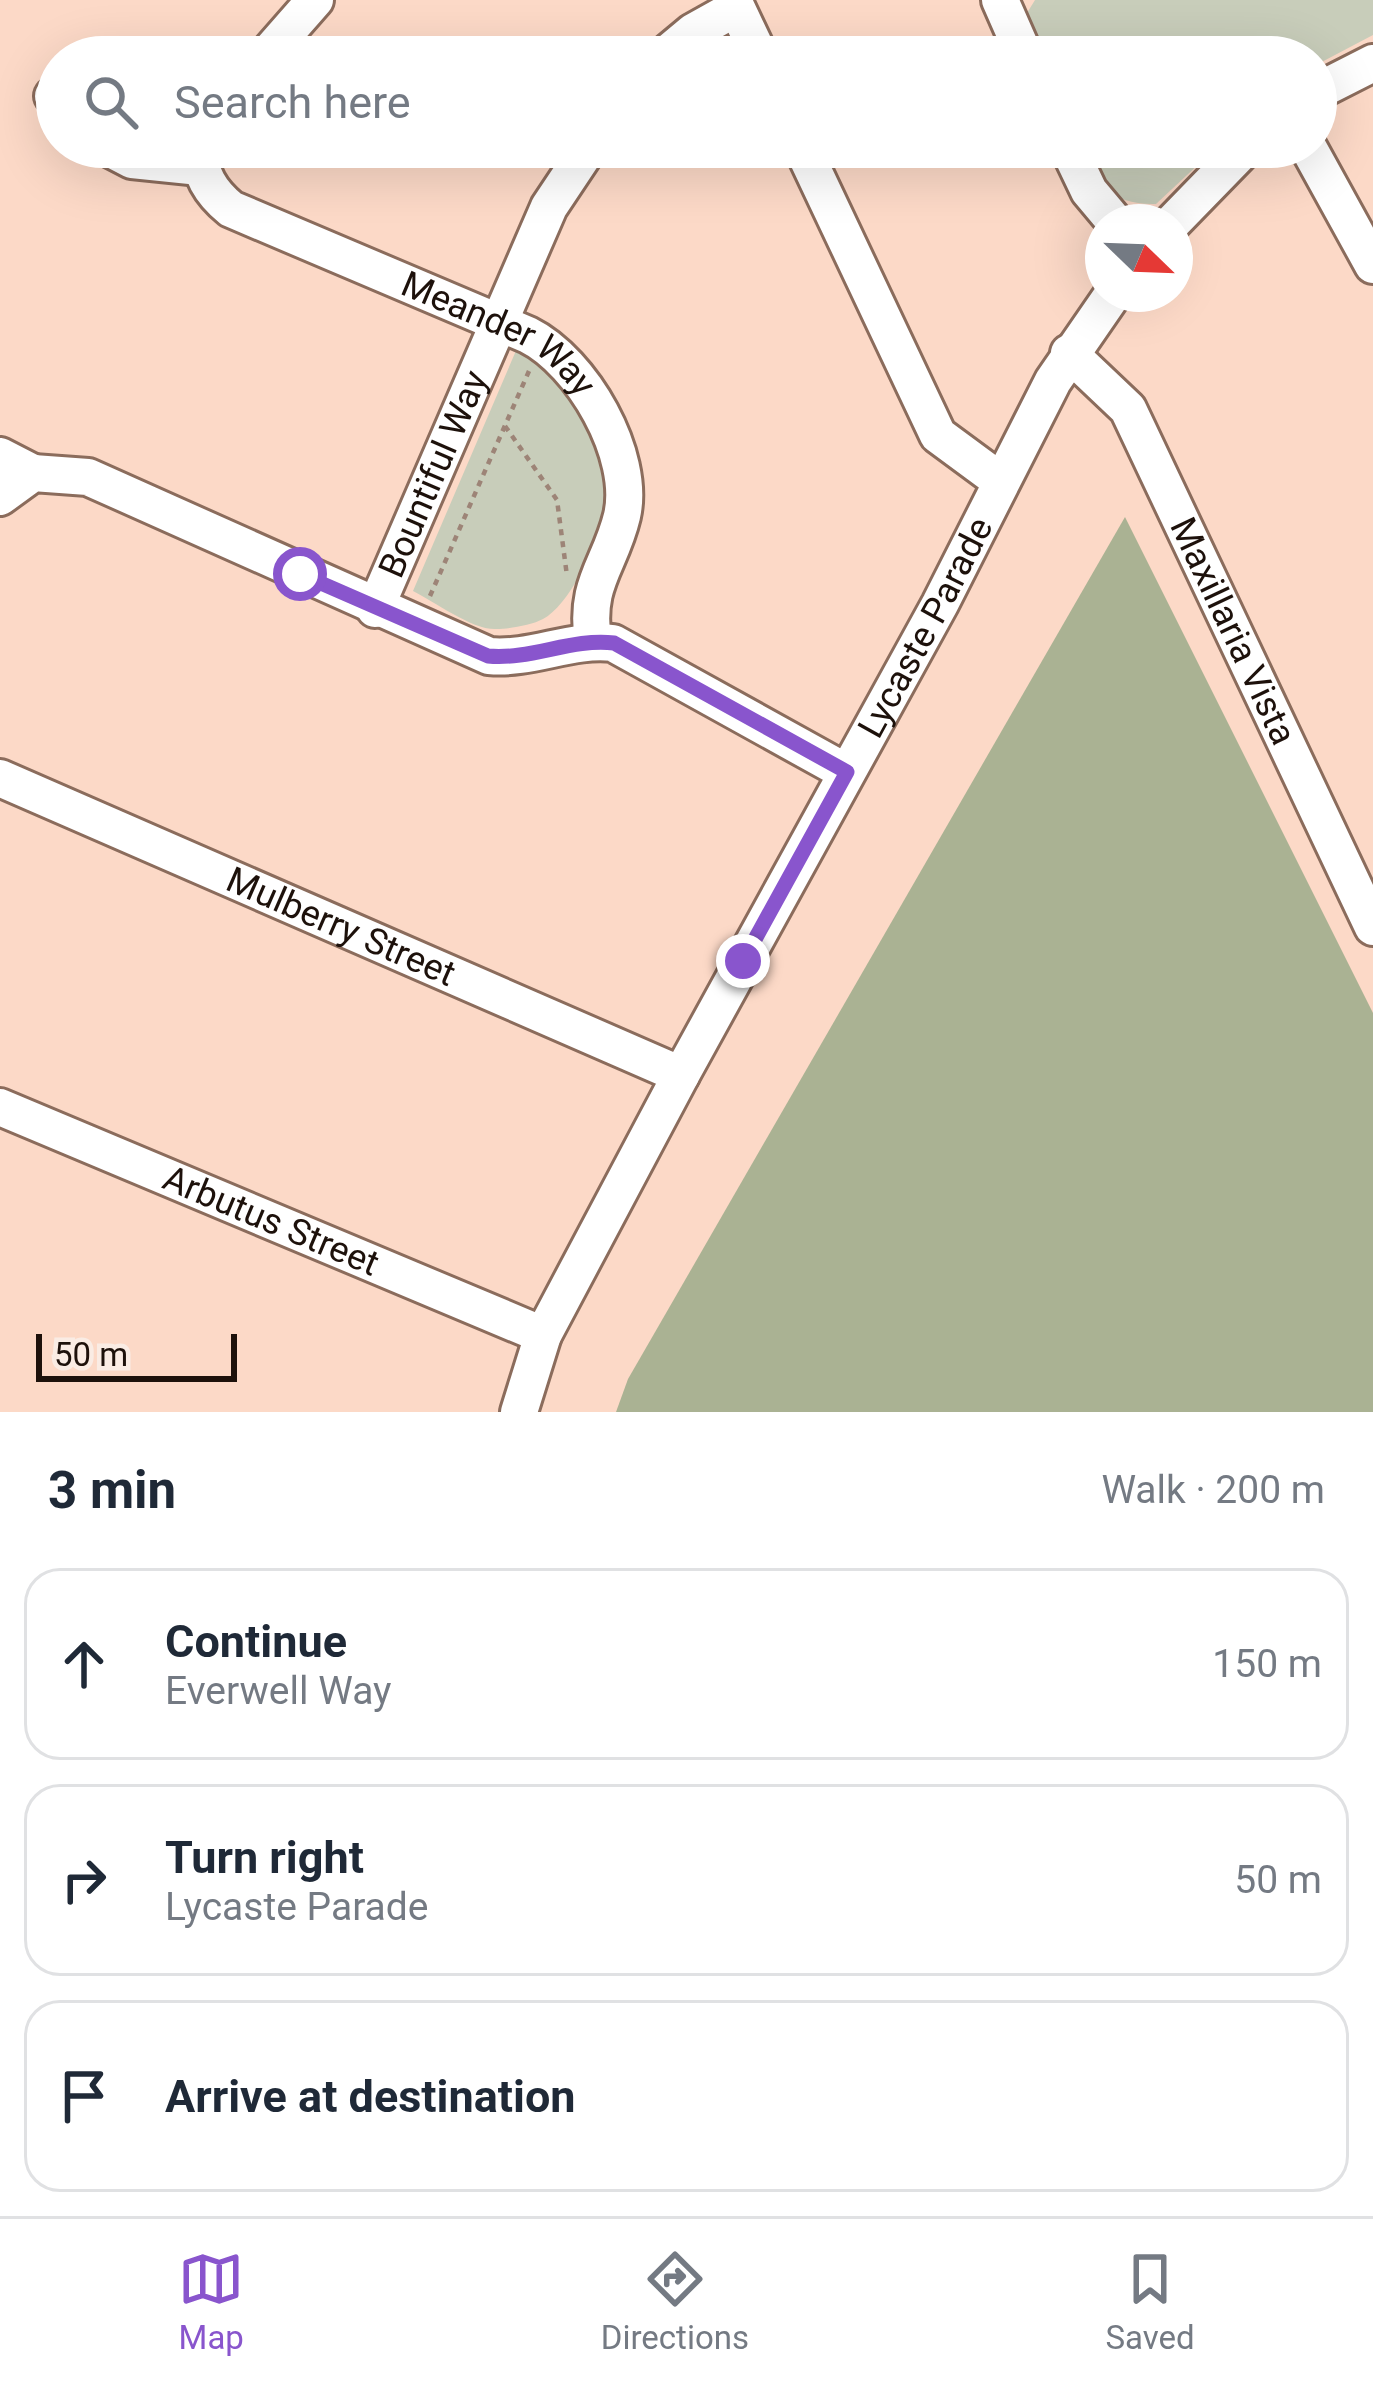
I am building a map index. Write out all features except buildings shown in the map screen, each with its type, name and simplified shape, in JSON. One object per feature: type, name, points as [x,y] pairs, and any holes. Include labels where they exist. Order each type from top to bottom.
[{"type":"street","points":[[283,36],[315,0]]},
{"type":"street","points":[[1000,0],[1016,36]]},
{"type":"street","points":[[688,36],[735,4],[750,36]]},
{"type":"street","points":[[1337,81],[1373,63]]},
{"type":"street","name":"Meander Way","points":[[203,168],[214,195],[231,209],[542,342],[566,361],[617,459],[626,491],[616,537],[596,573],[593,640]]},
{"type":"street","name":"Bountiful Way","points":[[375,609],[497,323],[560,185],[573,168]]},
{"type":"street","points":[[812,168],[938,434],[999,480]]},
{"type":"street","points":[[1078,168],[1100,204]]},
{"type":"street","points":[[1191,204],[1226,168]]},
{"type":"street","points":[[1320,168],[1371,253]]},
{"type":"street","name":"Lycaste Parade","points":[[519,1412],[543,1335],[940,604],[999,480],[1069,353],[1100,312]]},
{"type":"street","name":"Maxillaria Vista","points":[[1069,353],[1128,409],[1373,927]]},
{"type":"street","points":[[0,497],[16,464],[100,482],[488,656],[520,658],[593,640],[614,643],[847,772]]},
{"type":"street","name":"Mulberry Street","points":[[0,778],[681,1075]]},
{"type":"street","name":"Arbutus Street","points":[[1,1111],[543,1335]]},
{"type":"path","points":[[423,610],[534,360]]},
{"type":"path","points":[[505,426],[557,500],[562,562],[576,594]]},
{"type":"green space","points":[[1035,0],[1373,0],[1373,35],[1337,54],[1337,36],[1024,36],[1019,26]]},
{"type":"green space","points":[[1089,168],[1195,168],[1156,204],[1127,201],[1107,190]]},
{"type":"green space","points":[[518,346],[562,385],[584,415],[607,471],[606,507],[591,552],[556,609],[533,623],[488,628],[413,591]]},
{"type":"green space","points":[[1125,517],[1373,1013],[1373,1412],[616,1412],[628,1379]]},
{"type":"route","points":[[300,574],[488,656],[520,658],[593,640],[614,643],[847,772],[743,961]]}]
